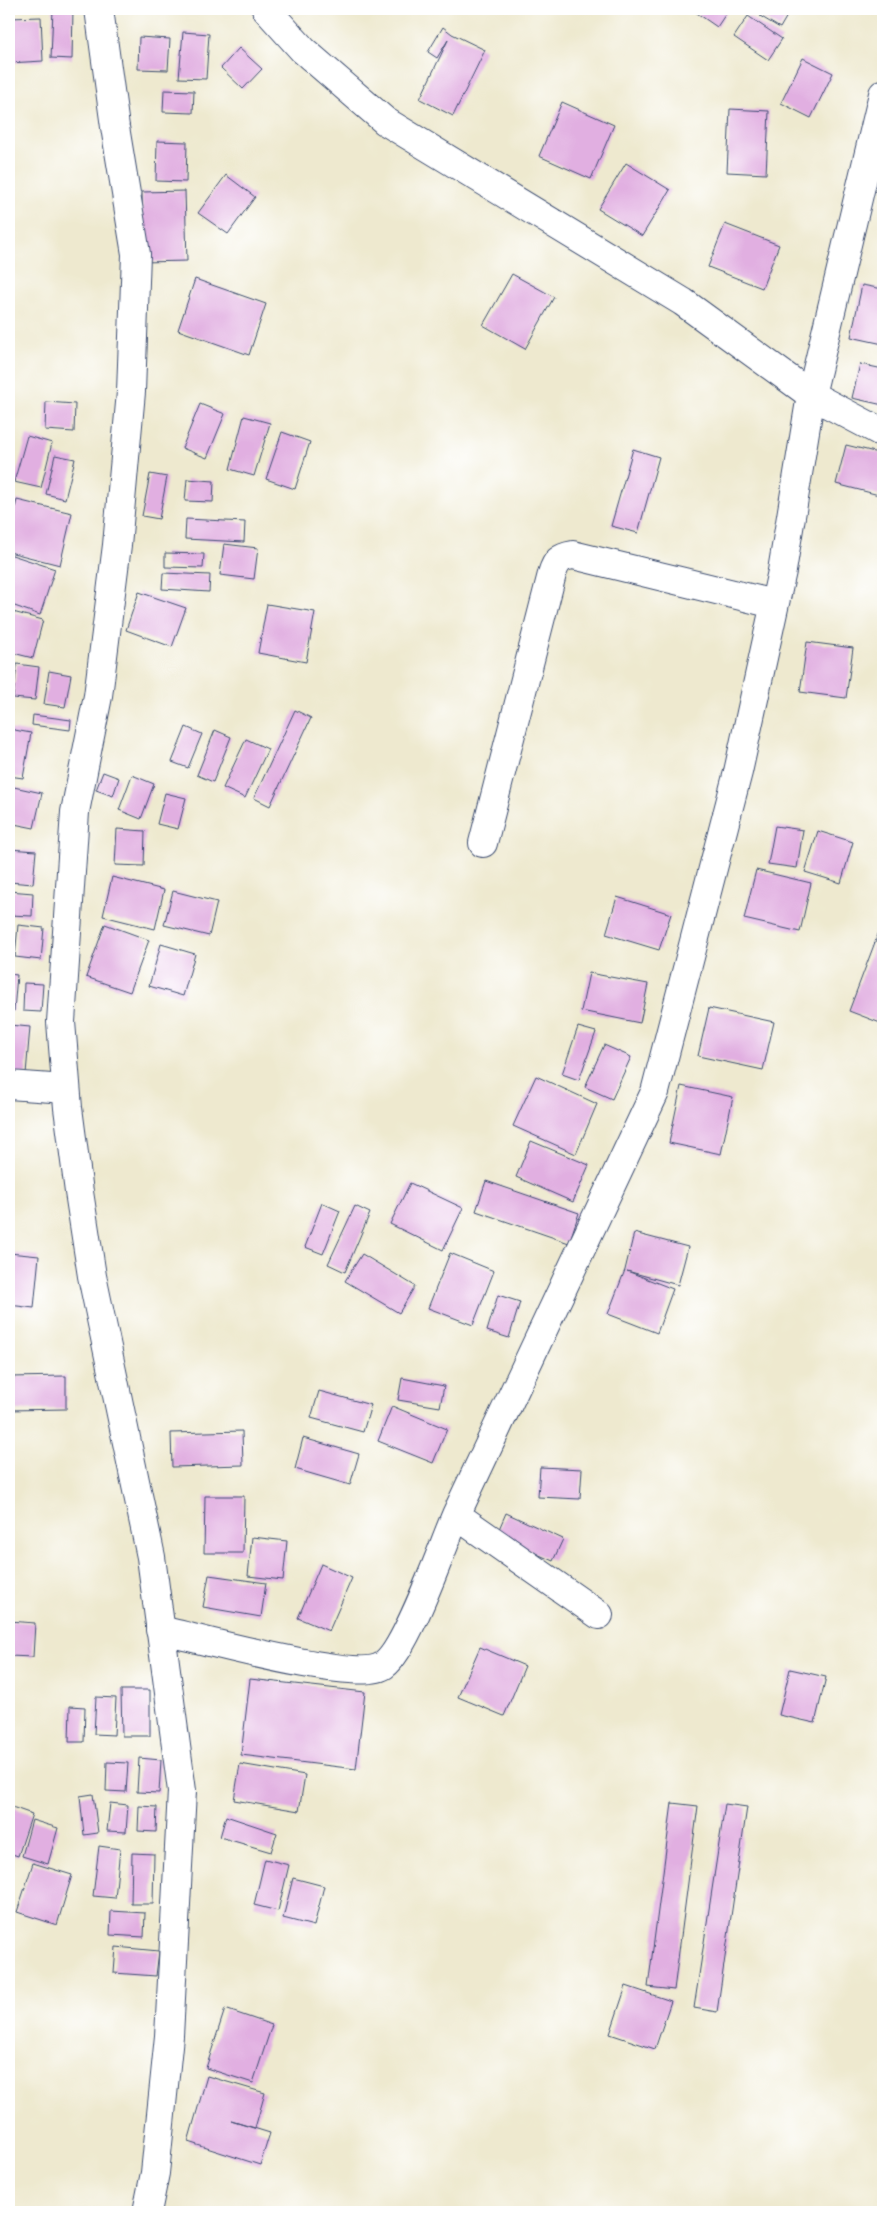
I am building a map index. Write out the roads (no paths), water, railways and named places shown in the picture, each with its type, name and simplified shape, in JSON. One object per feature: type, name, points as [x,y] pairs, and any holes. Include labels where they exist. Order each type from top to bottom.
[{"type":"street","points":[[99,9],[115,127],[136,254],[131,392],[116,545],[98,696],[76,812],[61,1022],[66,1089],[92,1276],[151,1558],[182,1791],[169,2036],[155,2172],[147,2212]]},
{"type":"street","points":[[266,9],[303,50],[385,121],[683,302],[811,395],[883,433]]},
{"type":"street","points":[[160,1630],[328,1668],[369,1670],[384,1666],[397,1651],[428,1584],[456,1515],[655,1092],[738,772],[774,604],[811,395],[883,94]]},
{"type":"street","points":[[483,843],[552,574],[556,562],[563,556],[573,555],[774,604]]},
{"type":"street","points":[[9,1085],[66,1089]]},
{"type":"street","points":[[456,1515],[599,1615]]}]
